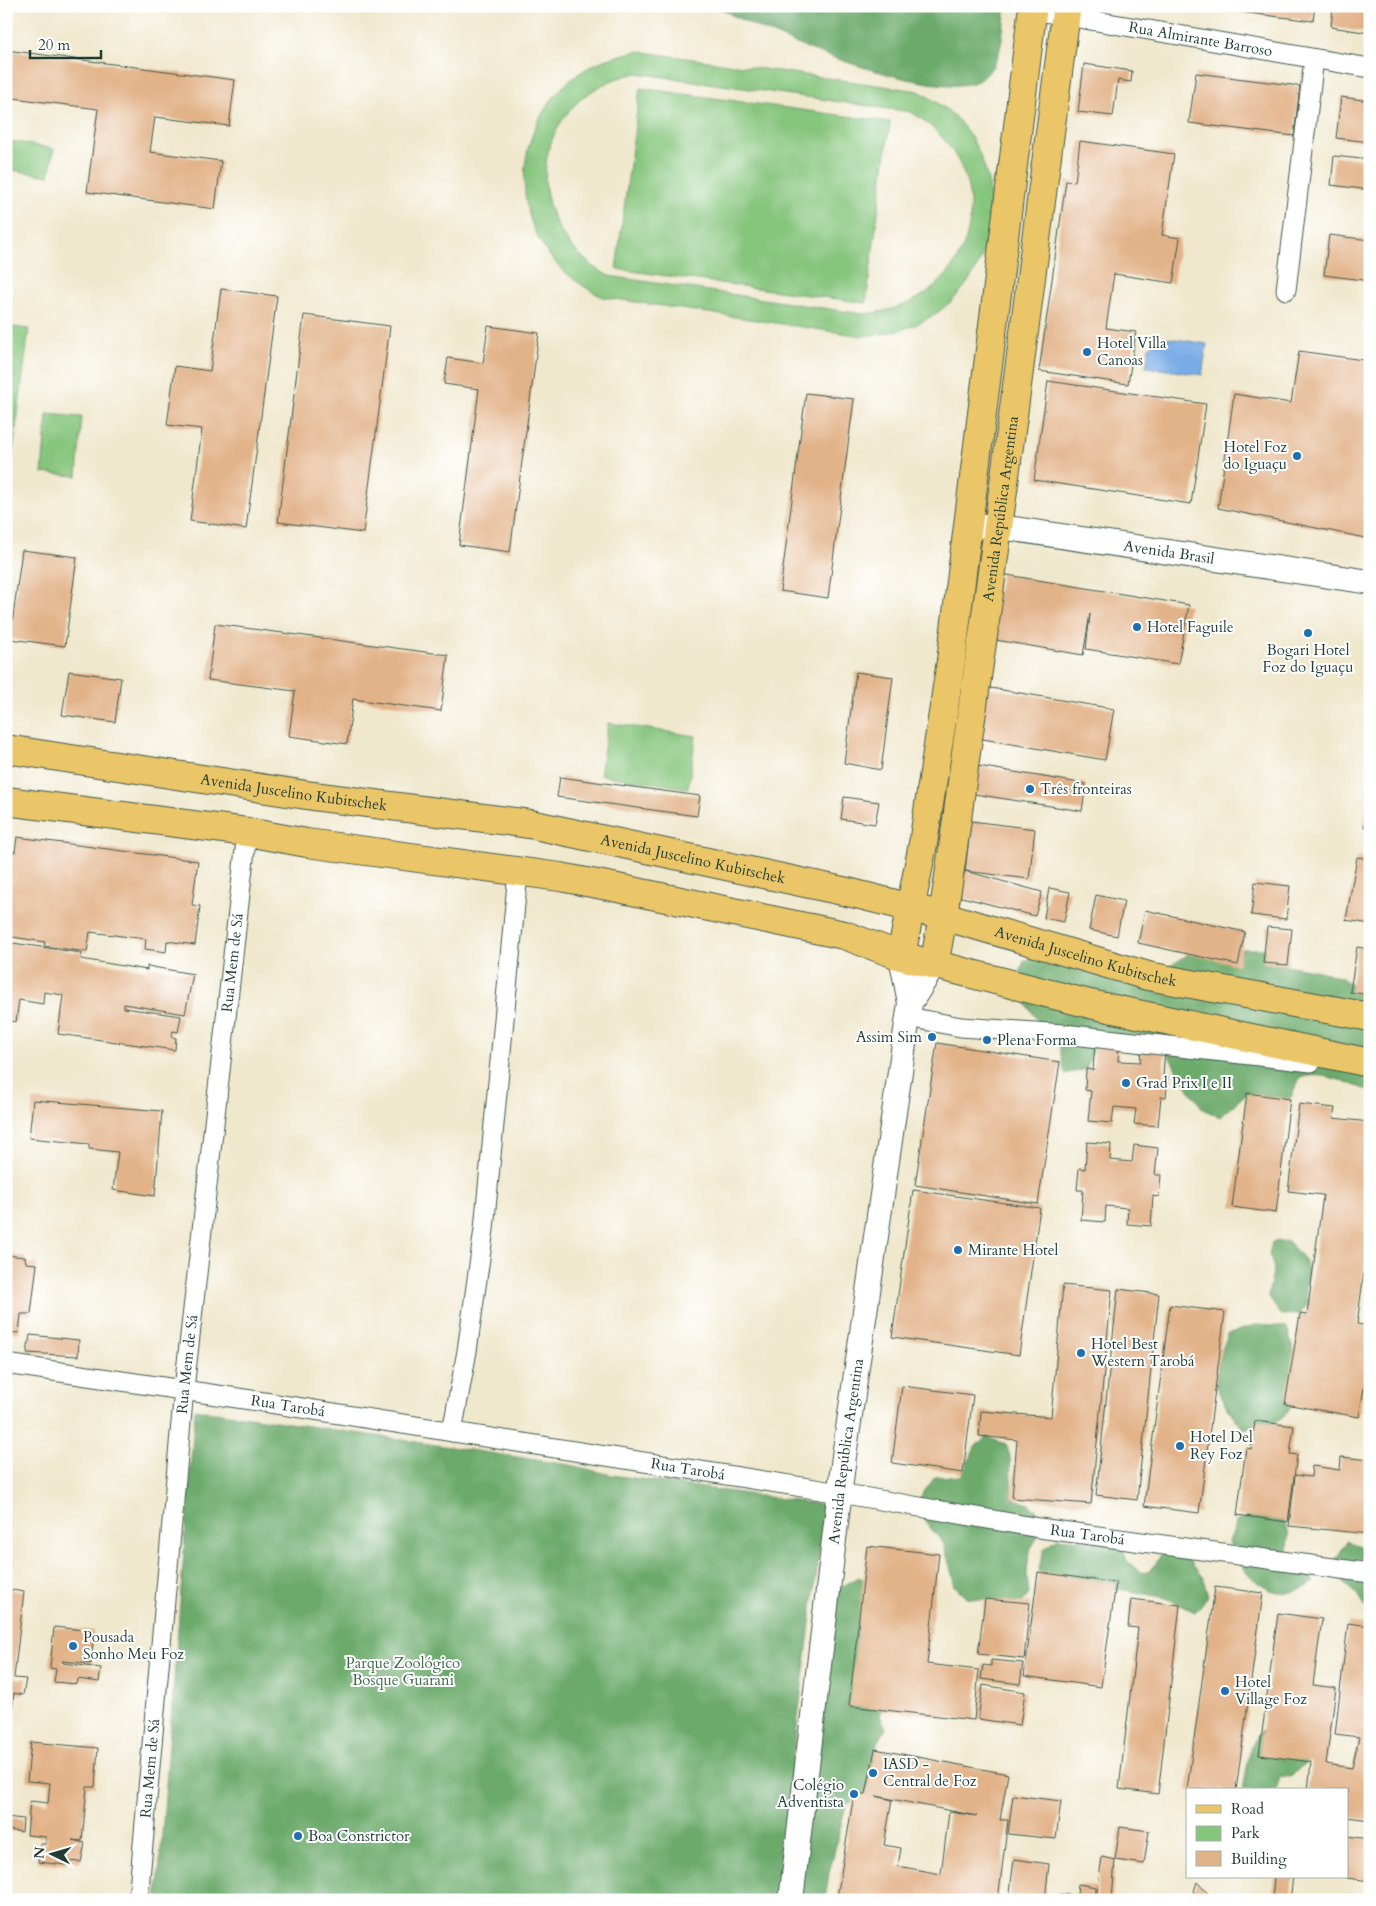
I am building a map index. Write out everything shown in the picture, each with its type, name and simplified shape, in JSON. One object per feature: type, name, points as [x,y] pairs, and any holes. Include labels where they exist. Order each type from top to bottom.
[{"type":"main road","name":"Avenida República Argentina","points":[[901,956],[912,908],[950,671],[1033,8]]},
{"type":"main road","name":"Avenida República Argentina","points":[[934,965],[944,916],[951,852],[1000,527],[1067,11]]},
{"type":"main road","name":"Avenida Juscelino Kubitschek","points":[[6,749],[313,796],[530,824],[638,846],[912,908],[1148,976],[1370,1017]]},
{"type":"main road","points":[[6,801],[247,832],[307,843],[518,872],[604,886],[844,935],[901,956],[1090,1004],[1370,1063]]},
{"type":"street","name":"Rua Almirante Barroso","points":[[1033,8],[1067,11],[1314,59],[1370,68]]},
{"type":"street","points":[[1286,290],[1314,59]]},
{"type":"street","name":"Avenida Brasil","points":[[968,525],[1000,527],[1370,582]]},
{"type":"street","name":"Rua Mem de Sá","points":[[138,1900],[184,1389],[247,832]]},
{"type":"street","points":[[452,1432],[467,1351],[484,1229],[518,872]]},
{"type":"street","name":"Avenida República Argentina","points":[[791,1900],[840,1493],[909,1010],[901,956]]},
{"type":"street","name":"Avenida República Argentina","points":[[909,1010],[934,965]]},
{"type":"street","points":[[909,1010],[961,1027],[1064,1034],[1263,1058],[1370,1067]]},
{"type":"street","name":"Rua Tarobá","points":[[6,1364],[184,1389],[840,1493],[1039,1528],[1370,1573]]},
{"type":"green space","points":[[717,6],[1006,6],[1001,46],[994,64],[981,79],[961,85],[929,83],[849,63],[769,32],[737,18]]},
{"type":"green space","points":[[637,51],[919,91],[934,100],[956,118],[974,142],[985,169],[990,198],[989,227],[982,255],[969,280],[950,303],[925,320],[910,327],[862,336],[602,297],[580,284],[567,274],[549,255],[535,230],[526,204],[524,177],[528,150],[537,124],[551,101],[570,81],[593,65]],"holes":[[[637,73],[911,112],[942,138],[962,168],[970,200],[968,233],[955,262],[933,288],[902,305],[863,314],[609,276],[578,253],[558,225],[547,195],[546,163],[555,133],[573,107],[601,86]]]},
{"type":"green space","points":[[640,88],[890,122],[866,303],[616,269]]},
{"type":"green space","points":[[6,140],[54,149],[49,176],[6,169]]},
{"type":"green space","points":[[6,326],[29,329],[6,506]]},
{"type":"green space","points":[[47,414],[82,417],[77,476],[42,473]]},
{"type":"green space","points":[[608,723],[696,736],[688,788],[600,775]]},
{"type":"green space","points":[[1244,949],[1268,949],[1285,965],[1320,971],[1342,978],[1354,988],[1370,991],[1370,1091],[1335,1079],[1309,1076],[1300,1078],[1290,1099],[1247,1093],[1220,1117],[1203,1109],[1180,1077],[1165,1048],[1095,1043],[1086,1069],[1065,1074],[1058,1041],[1050,1039],[1015,987],[1024,961],[1047,951],[1100,971],[1118,982],[1147,981],[1195,950],[1229,952]]},
{"type":"green space","points":[[1288,1241],[1305,1261],[1308,1269],[1305,1288],[1308,1305],[1300,1314],[1281,1315],[1268,1296],[1274,1268],[1269,1254],[1272,1242]]},
{"type":"green space","points":[[1255,1325],[1287,1327],[1295,1362],[1296,1388],[1288,1410],[1281,1418],[1268,1424],[1243,1429],[1220,1395],[1217,1386],[1217,1369],[1228,1334]]},
{"type":"green space","name":"Parque Zoológico Bosque Guarani","points":[[195,1409],[570,1465],[612,1475],[825,1505],[775,1900],[157,1900]]},
{"type":"green space","points":[[986,1437],[1006,1444],[1010,1457],[1012,1498],[1029,1504],[1040,1514],[1038,1536],[1029,1552],[1027,1575],[1029,1594],[1022,1603],[967,1598],[955,1586],[944,1544],[924,1520],[916,1503],[935,1477],[961,1476],[976,1446]]},
{"type":"green space","points":[[1251,1516],[1283,1521],[1289,1534],[1288,1551],[1302,1565],[1314,1582],[1300,1590],[1287,1593],[1263,1586],[1252,1578],[1235,1555],[1229,1542],[1237,1521]]},
{"type":"green space","points":[[1058,1538],[1121,1542],[1127,1561],[1143,1573],[1153,1568],[1162,1553],[1181,1550],[1203,1578],[1208,1597],[1195,1612],[1166,1598],[1126,1590],[1079,1587],[1038,1572],[1044,1549]]},
{"type":"green space","points":[[1348,1541],[1362,1547],[1370,1554],[1370,1615],[1358,1595],[1343,1583],[1335,1564],[1336,1558]]},
{"type":"green space","points":[[859,1577],[885,1592],[886,1690],[880,1716],[886,1728],[875,1749],[866,1794],[846,1805],[829,1873],[825,1900],[778,1900],[784,1847],[804,1810],[829,1594]]},
{"type":"green space","points":[[1262,1730],[1313,1755],[1291,1777],[1280,1776],[1277,1788],[1243,1788],[1251,1746]]},
{"type":"water","points":[[1163,337],[1207,344],[1202,375],[1146,367],[1149,347]]},
{"type":"building","points":[[1232,6],[1315,6],[1313,21],[1232,11]]},
{"type":"building","points":[[1333,6],[1370,6],[1370,33],[1331,27]]},
{"type":"building","points":[[6,50],[235,80],[229,126],[155,117],[150,152],[221,161],[215,209],[87,192],[98,109],[6,97]]},
{"type":"building","points":[[1084,64],[1132,71],[1131,82],[1118,80],[1113,116],[1078,112]]},
{"type":"building","points":[[1196,73],[1300,86],[1294,136],[1189,123]]},
{"type":"building","points":[[1341,97],[1370,101],[1370,142],[1336,138]]},
{"type":"building","points":[[1080,141],[1174,154],[1162,235],[1180,238],[1173,283],[1114,274],[1106,328],[1136,332],[1128,384],[1039,371],[1066,181],[1075,182]]},
{"type":"building","points":[[1334,156],[1370,160],[1370,190],[1331,185]]},
{"type":"building","points":[[1329,235],[1370,240],[1370,281],[1324,275]]},
{"type":"building","points":[[221,289],[277,296],[246,529],[190,521],[202,429],[167,425],[175,366],[210,371]]},
{"type":"building","points":[[304,315],[390,326],[363,533],[278,522]]},
{"type":"building","points":[[488,326],[539,333],[510,552],[459,545],[479,389],[444,384],[448,358],[483,363]]},
{"type":"building","name":"Hotel Foz do Iguaçu","points":[[1299,351],[1370,361],[1370,539],[1218,508],[1234,394],[1291,403]]},
{"type":"building","points":[[1048,381],[1206,404],[1191,504],[1034,480]]},
{"type":"building","points":[[806,393],[854,399],[828,598],[780,591]]},
{"type":"building","points":[[22,550],[77,557],[65,646],[10,639]]},
{"type":"building","points":[[1001,574],[1189,605],[1178,664],[1086,649],[1090,614],[1083,655],[990,639]]},
{"type":"building","points":[[215,624],[448,655],[441,711],[353,699],[347,744],[289,736],[295,691],[208,680]]},
{"type":"building","points":[[69,671],[121,678],[115,722],[62,715]]},
{"type":"building","points":[[856,672],[893,677],[881,770],[844,763]]},
{"type":"building","points":[[985,687],[1114,709],[1105,760],[977,738]]},
{"type":"building","name":"Três fronteiras","points":[[978,766],[1086,784],[1082,811],[974,794]]},
{"type":"building","points":[[560,777],[700,796],[697,816],[557,797]]},
{"type":"building","points":[[1368,786],[1370,787],[1370,828],[1364,827]]},
{"type":"building","points":[[844,797],[879,802],[875,824],[841,819]]},
{"type":"building","points":[[971,821],[1035,829],[1029,879],[965,871]]},
{"type":"building","points":[[17,837],[198,861],[192,905],[200,906],[195,945],[167,941],[166,952],[145,949],[146,939],[90,932],[87,952],[44,946],[45,942],[6,936],[6,851],[15,852]]},
{"type":"building","points":[[1357,857],[1370,859],[1370,924],[1346,920]]},
{"type":"building","points":[[965,871],[1042,892],[1035,916],[958,896]]},
{"type":"building","points":[[1255,882],[1290,886],[1286,919],[1251,915]]},
{"type":"building","points":[[1049,888],[1070,892],[1064,922],[1044,918]]},
{"type":"building","points":[[1096,895],[1124,901],[1117,936],[1089,930]]},
{"type":"building","points":[[1145,910],[1245,932],[1238,965],[1138,943]]},
{"type":"building","points":[[1267,927],[1292,929],[1288,965],[1263,963]]},
{"type":"building","points":[[6,942],[82,953],[81,959],[147,970],[147,966],[193,974],[185,1014],[124,1004],[124,1008],[181,1016],[178,1032],[173,1031],[171,1037],[176,1038],[175,1050],[58,1034],[63,995],[44,992],[43,1004],[19,1000],[16,1022],[6,1020]]},
{"type":"building","points":[[1357,947],[1370,949],[1370,995],[1350,992]]},
{"type":"building","points":[[937,1043],[1060,1062],[1038,1204],[915,1185]]},
{"type":"building","name":"Grad Prix I e II","points":[[1095,1043],[1119,1045],[1118,1061],[1140,1062],[1141,1046],[1165,1048],[1163,1076],[1168,1076],[1166,1097],[1161,1097],[1158,1126],[1134,1124],[1136,1109],[1114,1107],[1112,1123],[1088,1121],[1091,1091],[1085,1090],[1086,1069],[1093,1070]]},
{"type":"building","points":[[1247,1093],[1290,1099],[1276,1213],[1232,1207]]},
{"type":"building","points":[[33,1100],[162,1111],[155,1196],[113,1190],[118,1152],[89,1149],[89,1144],[29,1138]]},
{"type":"building","points":[[1299,1104],[1335,1108],[1333,1118],[1370,1122],[1370,1228],[1357,1324],[1370,1326],[1370,1353],[1359,1417],[1285,1404],[1300,1314],[1307,1315],[1323,1195],[1288,1191]]},
{"type":"building","points":[[1087,1142],[1111,1144],[1110,1160],[1132,1162],[1134,1145],[1158,1148],[1155,1175],[1161,1175],[1159,1197],[1153,1196],[1151,1226],[1127,1224],[1128,1208],[1106,1206],[1105,1222],[1081,1220],[1083,1190],[1077,1190],[1079,1168],[1085,1169]]},
{"type":"building","points":[[913,1190],[1040,1208],[1019,1355],[892,1337]]},
{"type":"building","points":[[6,1255],[25,1257],[26,1263],[37,1264],[31,1314],[21,1314],[19,1333],[6,1332]]},
{"type":"building","name":"Hotel Best Western Tarobá","points":[[1063,1285],[1112,1290],[1091,1504],[1012,1498],[1017,1440],[979,1436],[981,1411],[1051,1417]]},
{"type":"building","points":[[1118,1289],[1159,1294],[1137,1500],[1096,1495]]},
{"type":"building","name":"Hotel Del Rey Foz","points":[[1170,1305],[1225,1312],[1199,1513],[1144,1506]]},
{"type":"building","points":[[30,1335],[79,1340],[78,1356],[27,1353]]},
{"type":"building","points":[[902,1386],[973,1395],[963,1473],[892,1463]]},
{"type":"building","points":[[1255,1421],[1294,1426],[1290,1454],[1297,1455],[1288,1522],[1237,1515],[1246,1448],[1251,1449]]},
{"type":"building","points":[[1341,1457],[1370,1460],[1370,1534],[1289,1526],[1295,1475],[1311,1477],[1312,1466],[1340,1470]]},
{"type":"building","points":[[867,1546],[939,1554],[927,1664],[979,1670],[974,1720],[849,1706]]},
{"type":"building","points":[[1038,1572],[1116,1583],[1101,1687],[1024,1676]]},
{"type":"building","name":"Hotel Village Foz","points":[[1215,1587],[1263,1593],[1236,1788],[1187,1788]]},
{"type":"building","points":[[6,1589],[24,1592],[14,1678],[26,1679],[23,1695],[14,1693],[10,1731],[6,1730]]},
{"type":"building","points":[[985,1599],[1030,1603],[1024,1659],[978,1654]]},
{"type":"building","points":[[1131,1599],[1180,1605],[1158,1794],[1119,1789],[1138,1628],[1128,1627]]},
{"type":"building","points":[[1278,1613],[1322,1619],[1313,1685],[1336,1688],[1326,1764],[1352,1768],[1359,1737],[1335,1734],[1348,1623],[1370,1626],[1368,1656],[1370,1656],[1370,1820],[1348,1817],[1348,1788],[1308,1788],[1311,1762],[1259,1755]]},
{"type":"building","name":"Pousada Sonho Meu Foz","points":[[54,1627],[94,1631],[91,1664],[62,1661],[63,1663],[101,1668],[99,1682],[78,1679],[77,1684],[54,1682],[56,1669],[50,1668]]},
{"type":"building","points":[[991,1660],[1023,1663],[1020,1684],[981,1679],[983,1665],[991,1666]]},
{"type":"building","points":[[983,1685],[1025,1692],[1020,1725],[978,1719]]},
{"type":"building","points":[[31,1742],[98,1748],[95,1787],[87,1787],[82,1841],[72,1840],[85,1843],[81,1862],[66,1861],[66,1865],[38,1862],[40,1844],[46,1844],[46,1837],[27,1835],[30,1801],[48,1803],[50,1783],[27,1781]]},
{"type":"building","points":[[875,1749],[1008,1774],[1000,1820],[1008,1820],[998,1900],[837,1898],[854,1794],[866,1794]],"holes":[[[876,1796],[977,1816],[949,1812],[941,1874],[898,1866],[901,1848],[884,1845],[892,1800]]]},
{"type":"building","points":[[1013,1795],[1061,1801],[1056,1839],[1008,1834]]},
{"type":"building","points":[[6,1817],[23,1819],[22,1832],[6,1830]]},
{"type":"building","points":[[1120,1827],[1149,1831],[1144,1864],[1115,1860]]},
{"type":"building","points":[[1348,1836],[1370,1839],[1370,1881],[1347,1878]]},
{"type":"building","points":[[1102,1857],[1115,1860],[1112,1900],[1096,1900]]},
{"type":"building","points":[[1014,1859],[1049,1864],[1045,1900],[1009,1900]]},
{"type":"building","points":[[1274,1878],[1293,1878],[1290,1900],[1272,1900]]},
{"type":"building","points":[[1197,1882],[1214,1900],[1191,1900]]},
{"type":"building","points":[[1078,1884],[1096,1887],[1095,1900],[1059,1900],[1060,1894],[1077,1895]]},
{"type":"place","name":"Hotel Villa Canoas","points":[[1087,352]]},
{"type":"place","name":"Hotel Foz do Iguaçu","points":[[1297,456]]},
{"type":"place","name":"Hotel Faguile","points":[[1137,627]]},
{"type":"place","name":"Bogari Hotel Foz do Iguaçu","points":[[1308,633]]},
{"type":"place","name":"Três fronteiras","points":[[1030,789]]},
{"type":"place","name":"Assim Sim","points":[[932,1037]]},
{"type":"place","name":"Plena Forma","points":[[987,1040]]},
{"type":"place","name":"Grad Prix I e II","points":[[1126,1083]]},
{"type":"place","name":"Mirante Hotel","points":[[958,1250]]},
{"type":"place","name":"Hotel Best Western Tarobá","points":[[1081,1353]]},
{"type":"place","name":"Hotel Del Rey Foz","points":[[1180,1446]]},
{"type":"place","name":"Pousada Sonho Meu Foz","points":[[73,1646]]},
{"type":"place","name":"Hotel Village Foz","points":[[1225,1691]]},
{"type":"place","name":"IASD - Central de Foz","points":[[873,1773]]},
{"type":"place","name":"Colégio Adventista","points":[[854,1794]]},
{"type":"place","name":"Boa Constrictor","points":[[298,1836]]}]
